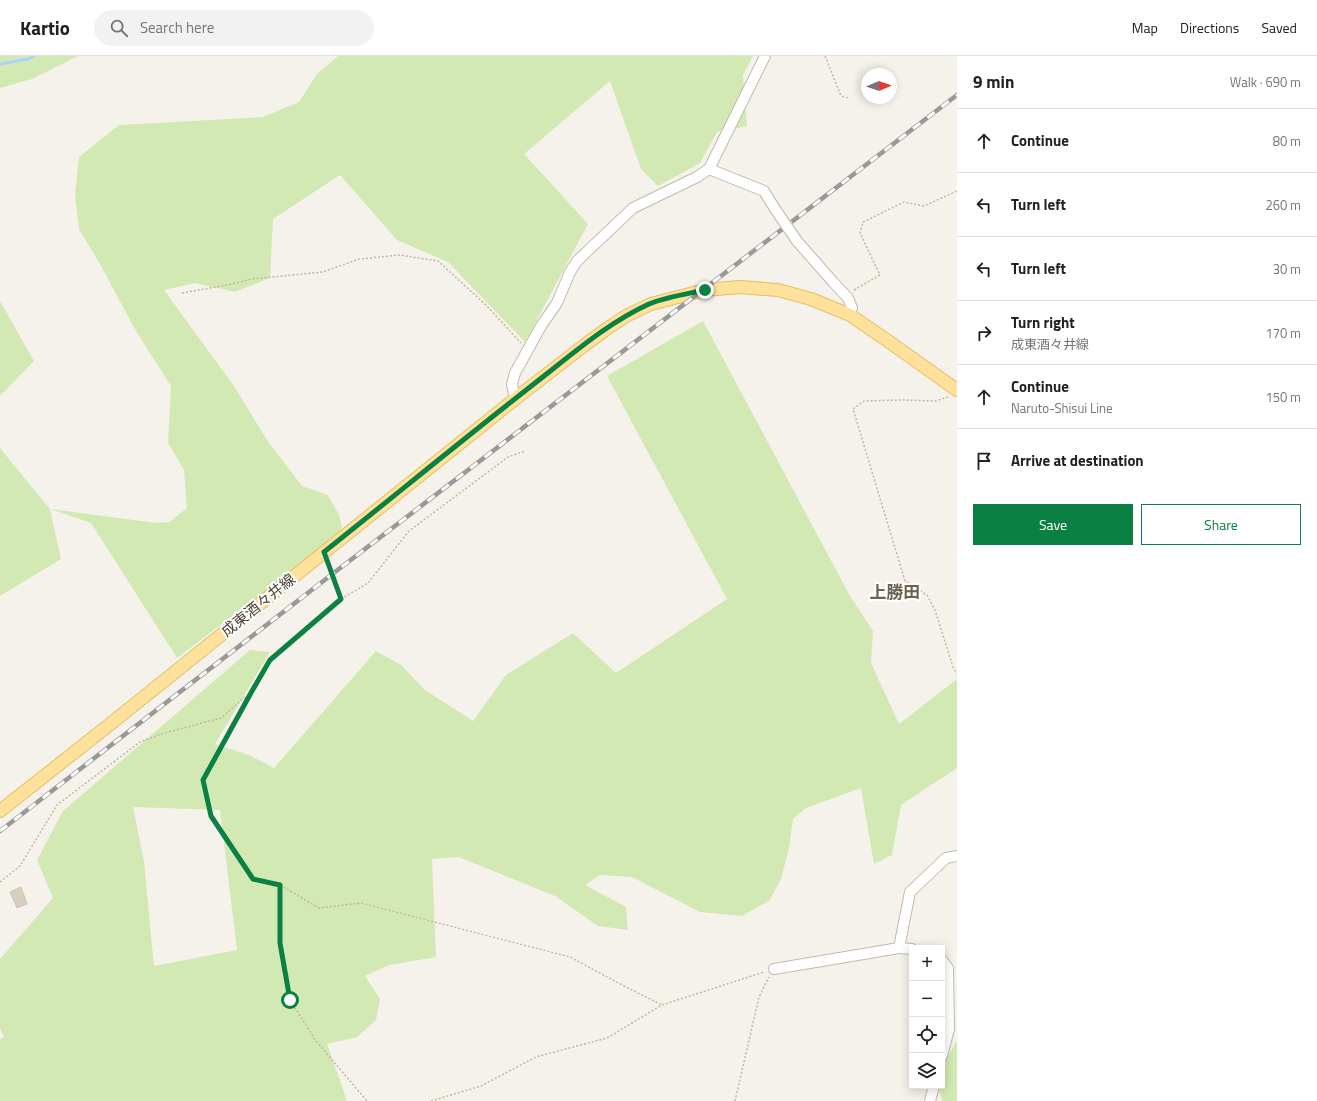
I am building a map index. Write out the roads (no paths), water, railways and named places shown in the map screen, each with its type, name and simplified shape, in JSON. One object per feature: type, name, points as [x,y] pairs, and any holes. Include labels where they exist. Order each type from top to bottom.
[{"type":"main road","name":"成東酒々井線","points":[[0,811],[515,399],[586,344],[626,316],[650,304],[705,290],[740,287],[778,290],[811,299],[850,315],[888,341],[954,393]]},
{"type":"street","points":[[515,399],[512,384],[515,373],[541,326],[557,302],[570,272],[577,261],[633,208],[697,177],[709,169],[765,56]]},
{"type":"street","points":[[709,169],[764,191],[797,241],[846,295],[852,308],[850,315]]},
{"type":"street","points":[[899,948],[910,892],[946,858],[957,856]]},
{"type":"street","points":[[774,969],[899,948],[909,949]]},
{"type":"street","points":[[943,1053],[949,1029],[948,968],[945,964]]},
{"type":"street","points":[[930,1101],[933,1089]]},
{"type":"waterway","points":[[0,64],[28,59],[34,56]]},
{"type":"railway","points":[[0,831],[957,95]]},
{"type":"district","name":"上勝田","points":[[895,592]]}]
